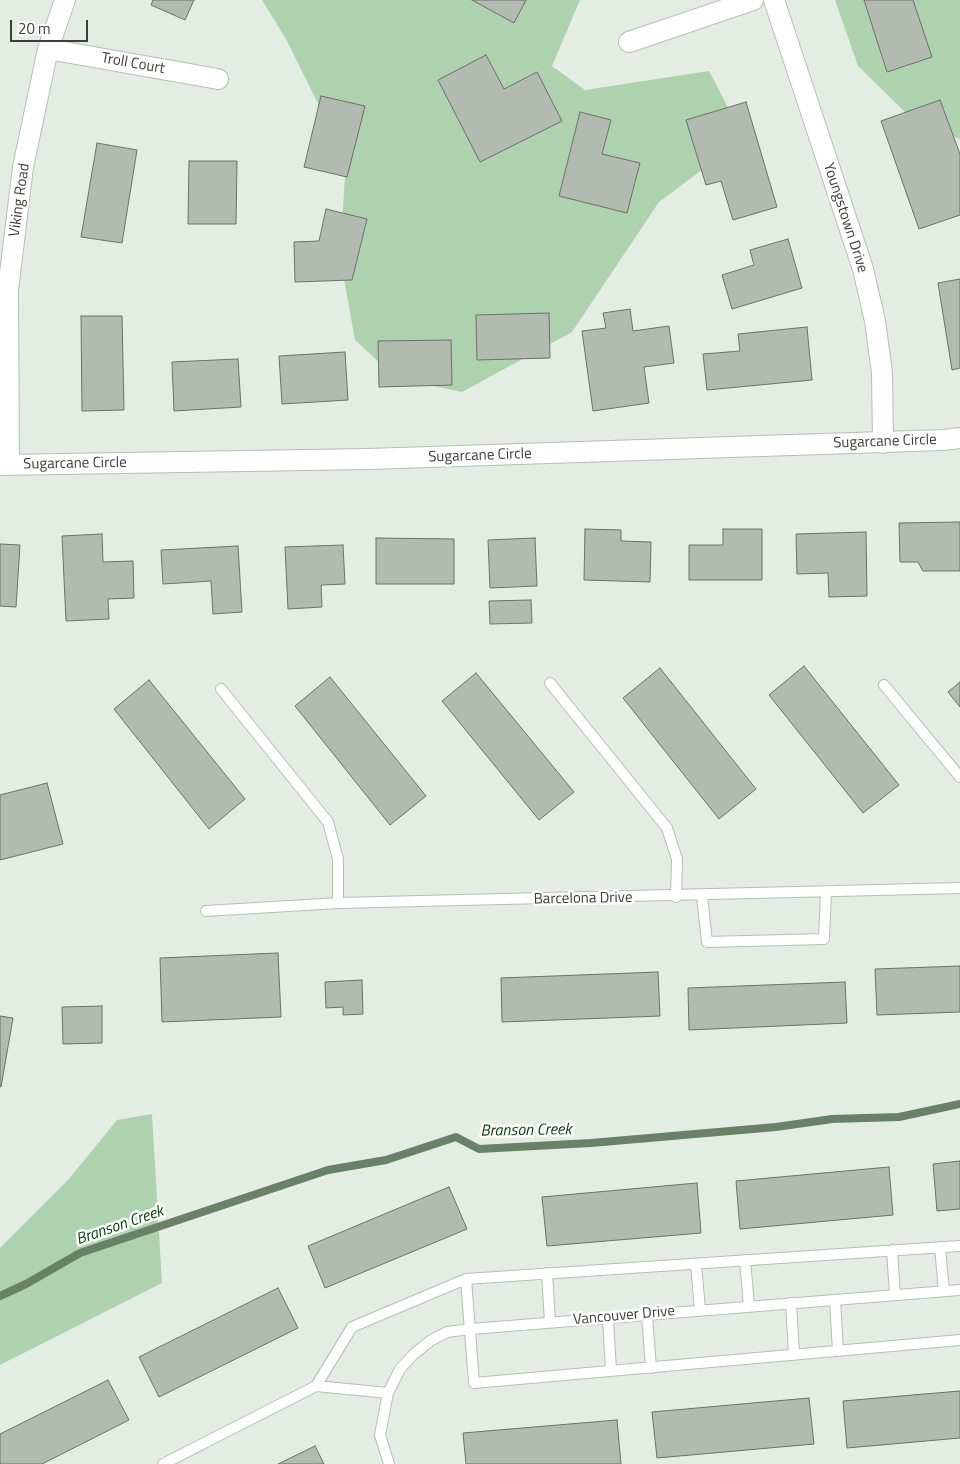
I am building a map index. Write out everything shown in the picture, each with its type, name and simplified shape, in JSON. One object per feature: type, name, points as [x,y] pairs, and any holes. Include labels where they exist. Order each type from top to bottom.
[{"type":"street","name":"Viking Road","points":[[4,465],[8,290],[23,167],[48,49],[65,0]]},
{"type":"street","points":[[629,42],[753,0]]},
{"type":"street","name":"Youngstown Drive","points":[[774,0],[865,278],[875,321],[882,373],[883,443]]},
{"type":"street","name":"Troll Court","points":[[48,49],[218,79]]},
{"type":"street","name":"Sugarcane Circle","points":[[4,465],[368,459],[883,443],[960,438]]},
{"type":"lane","points":[[550,682],[667,828],[677,859],[676,897]]},
{"type":"lane","points":[[884,685],[960,777]]},
{"type":"lane","points":[[220,689],[328,822],[338,859],[338,903]]},
{"type":"lane","name":"Barcelona Drive","points":[[206,911],[338,903],[676,897],[960,888]]},
{"type":"lane","points":[[702,896],[707,942],[824,939],[826,892]]},
{"type":"lane","points":[[163,1464],[316,1386],[352,1327],[466,1278],[960,1246]]},
{"type":"lane","points":[[940,1247],[944,1291]]},
{"type":"lane","points":[[892,1250],[895,1295]]},
{"type":"lane","points":[[745,1260],[749,1306]]},
{"type":"lane","points":[[696,1264],[700,1310]]},
{"type":"lane","points":[[547,1273],[550,1322]]},
{"type":"lane","points":[[466,1278],[474,1383],[960,1340]]},
{"type":"lane","name":"Vancouver Drive","points":[[389,1464],[380,1435],[388,1393],[400,1369],[430,1341],[447,1332],[550,1322],[960,1290]]},
{"type":"lane","points":[[834,1300],[838,1351]]},
{"type":"lane","points":[[790,1303],[794,1354]]},
{"type":"lane","points":[[647,1315],[651,1368]]},
{"type":"lane","points":[[608,1318],[611,1371]]},
{"type":"lane","points":[[316,1386],[388,1393]]},
{"type":"green space","points":[[262,0],[580,0],[552,66],[585,90],[709,71],[732,115],[706,167],[659,202],[572,332],[462,392],[396,378],[355,340],[340,257],[346,160],[286,39]]},
{"type":"green space","points":[[835,0],[960,0],[960,139],[912,119],[858,66]]},
{"type":"green space","points":[[152,1114],[162,1283],[0,1365],[0,1248],[69,1179],[117,1120]]},
{"type":"building","points":[[153,0],[194,0],[185,20],[151,5]]},
{"type":"building","points":[[472,0],[526,0],[514,23]]},
{"type":"building","points":[[864,0],[913,0],[932,57],[887,72]]},
{"type":"building","points":[[486,55],[504,89],[537,72],[562,121],[480,162],[438,80]]},
{"type":"building","points":[[321,96],[365,106],[347,177],[304,167]]},
{"type":"building","points":[[940,100],[960,154],[960,215],[919,229],[881,121]]},
{"type":"building","points":[[746,102],[777,207],[733,220],[721,181],[706,185],[686,120]]},
{"type":"building","points":[[580,112],[611,120],[602,154],[640,163],[627,213],[559,196]]},
{"type":"building","points":[[97,143],[137,150],[122,243],[81,237]]},
{"type":"building","points":[[189,161],[237,161],[236,224],[188,224]]},
{"type":"building","points":[[326,209],[367,219],[352,280],[295,282],[294,242],[319,241]]},
{"type":"building","points":[[788,239],[802,288],[732,309],[722,275],[754,265],[750,250]]},
{"type":"building","points":[[960,279],[960,368],[952,370],[938,283]]},
{"type":"building","points":[[630,309],[633,331],[669,326],[674,363],[644,367],[649,403],[593,411],[582,331],[606,328],[603,313]]},
{"type":"building","points":[[549,313],[550,358],[477,360],[476,315]]},
{"type":"building","points":[[81,316],[122,316],[124,410],[82,411]]},
{"type":"building","points":[[807,327],[812,380],[707,390],[703,354],[740,351],[738,334]]},
{"type":"building","points":[[451,340],[452,385],[379,387],[378,341]]},
{"type":"building","points":[[345,352],[348,400],[282,404],[279,356]]},
{"type":"building","points":[[238,359],[241,407],[174,411],[172,362]]},
{"type":"building","points":[[960,522],[960,571],[923,571],[918,562],[900,562],[899,523]]},
{"type":"building","points":[[585,529],[621,530],[621,541],[651,542],[650,582],[584,580]]},
{"type":"building","points":[[723,529],[762,529],[762,580],[689,580],[689,545],[723,545]]},
{"type":"building","points":[[866,532],[867,596],[829,597],[828,573],[797,574],[796,534]]},
{"type":"building","points":[[102,534],[103,562],[133,561],[134,598],[108,599],[109,619],[66,621],[62,536]]},
{"type":"building","points":[[376,538],[454,539],[454,584],[376,584]]},
{"type":"building","points":[[535,538],[537,586],[490,588],[488,540]]},
{"type":"building","points":[[0,544],[20,545],[16,607],[0,606]]},
{"type":"building","points":[[343,545],[345,584],[321,585],[322,607],[288,609],[285,547]]},
{"type":"building","points":[[238,546],[242,612],[213,614],[211,581],[163,584],[161,550]]},
{"type":"building","points":[[531,600],[532,623],[490,624],[489,601]]},
{"type":"building","points":[[804,666],[899,785],[863,813],[769,695]]},
{"type":"building","points":[[660,668],[756,789],[719,819],[623,698]]},
{"type":"building","points":[[476,673],[574,792],[539,820],[442,701]]},
{"type":"building","points":[[330,677],[426,796],[390,825],[295,706]]},
{"type":"building","points":[[149,680],[245,799],[209,829],[114,709]]},
{"type":"building","points":[[960,682],[960,707],[948,692]]},
{"type":"building","points":[[47,783],[63,844],[0,860],[0,795]]},
{"type":"building","points":[[278,953],[281,1017],[162,1022],[160,958]]},
{"type":"building","points":[[960,966],[960,1012],[877,1015],[875,969]]},
{"type":"building","points":[[658,972],[660,1016],[502,1022],[501,978]]},
{"type":"building","points":[[362,980],[363,1014],[343,1015],[343,1007],[326,1008],[325,982]]},
{"type":"building","points":[[845,982],[847,1023],[689,1030],[688,988]]},
{"type":"building","points":[[102,1006],[102,1043],[63,1044],[62,1007]]},
{"type":"building","points":[[0,1016],[13,1018],[1,1087],[0,1087]]},
{"type":"building","points":[[960,1161],[960,1209],[937,1211],[933,1164]]},
{"type":"building","points":[[889,1167],[893,1215],[740,1229],[736,1181]]},
{"type":"building","points":[[697,1183],[701,1233],[547,1246],[542,1197]]},
{"type":"building","points":[[449,1187],[467,1229],[325,1288],[308,1246]]},
{"type":"building","points":[[278,1288],[298,1328],[159,1397],[139,1357]]},
{"type":"building","points":[[108,1380],[129,1420],[42,1464],[0,1464],[0,1434]]},
{"type":"building","points":[[960,1391],[960,1438],[847,1448],[843,1401]]},
{"type":"building","points":[[809,1398],[814,1444],[657,1458],[652,1412]]},
{"type":"building","points":[[617,1420],[621,1464],[466,1464],[463,1433]]},
{"type":"building","points":[[315,1446],[324,1464],[278,1464]]},
{"type":"waterway","name":"Branson Creek","points":[[0,1296],[26,1284],[80,1253],[328,1170],[386,1160],[456,1137],[479,1149],[591,1143],[776,1127],[832,1119],[899,1117],[960,1104]]}]
